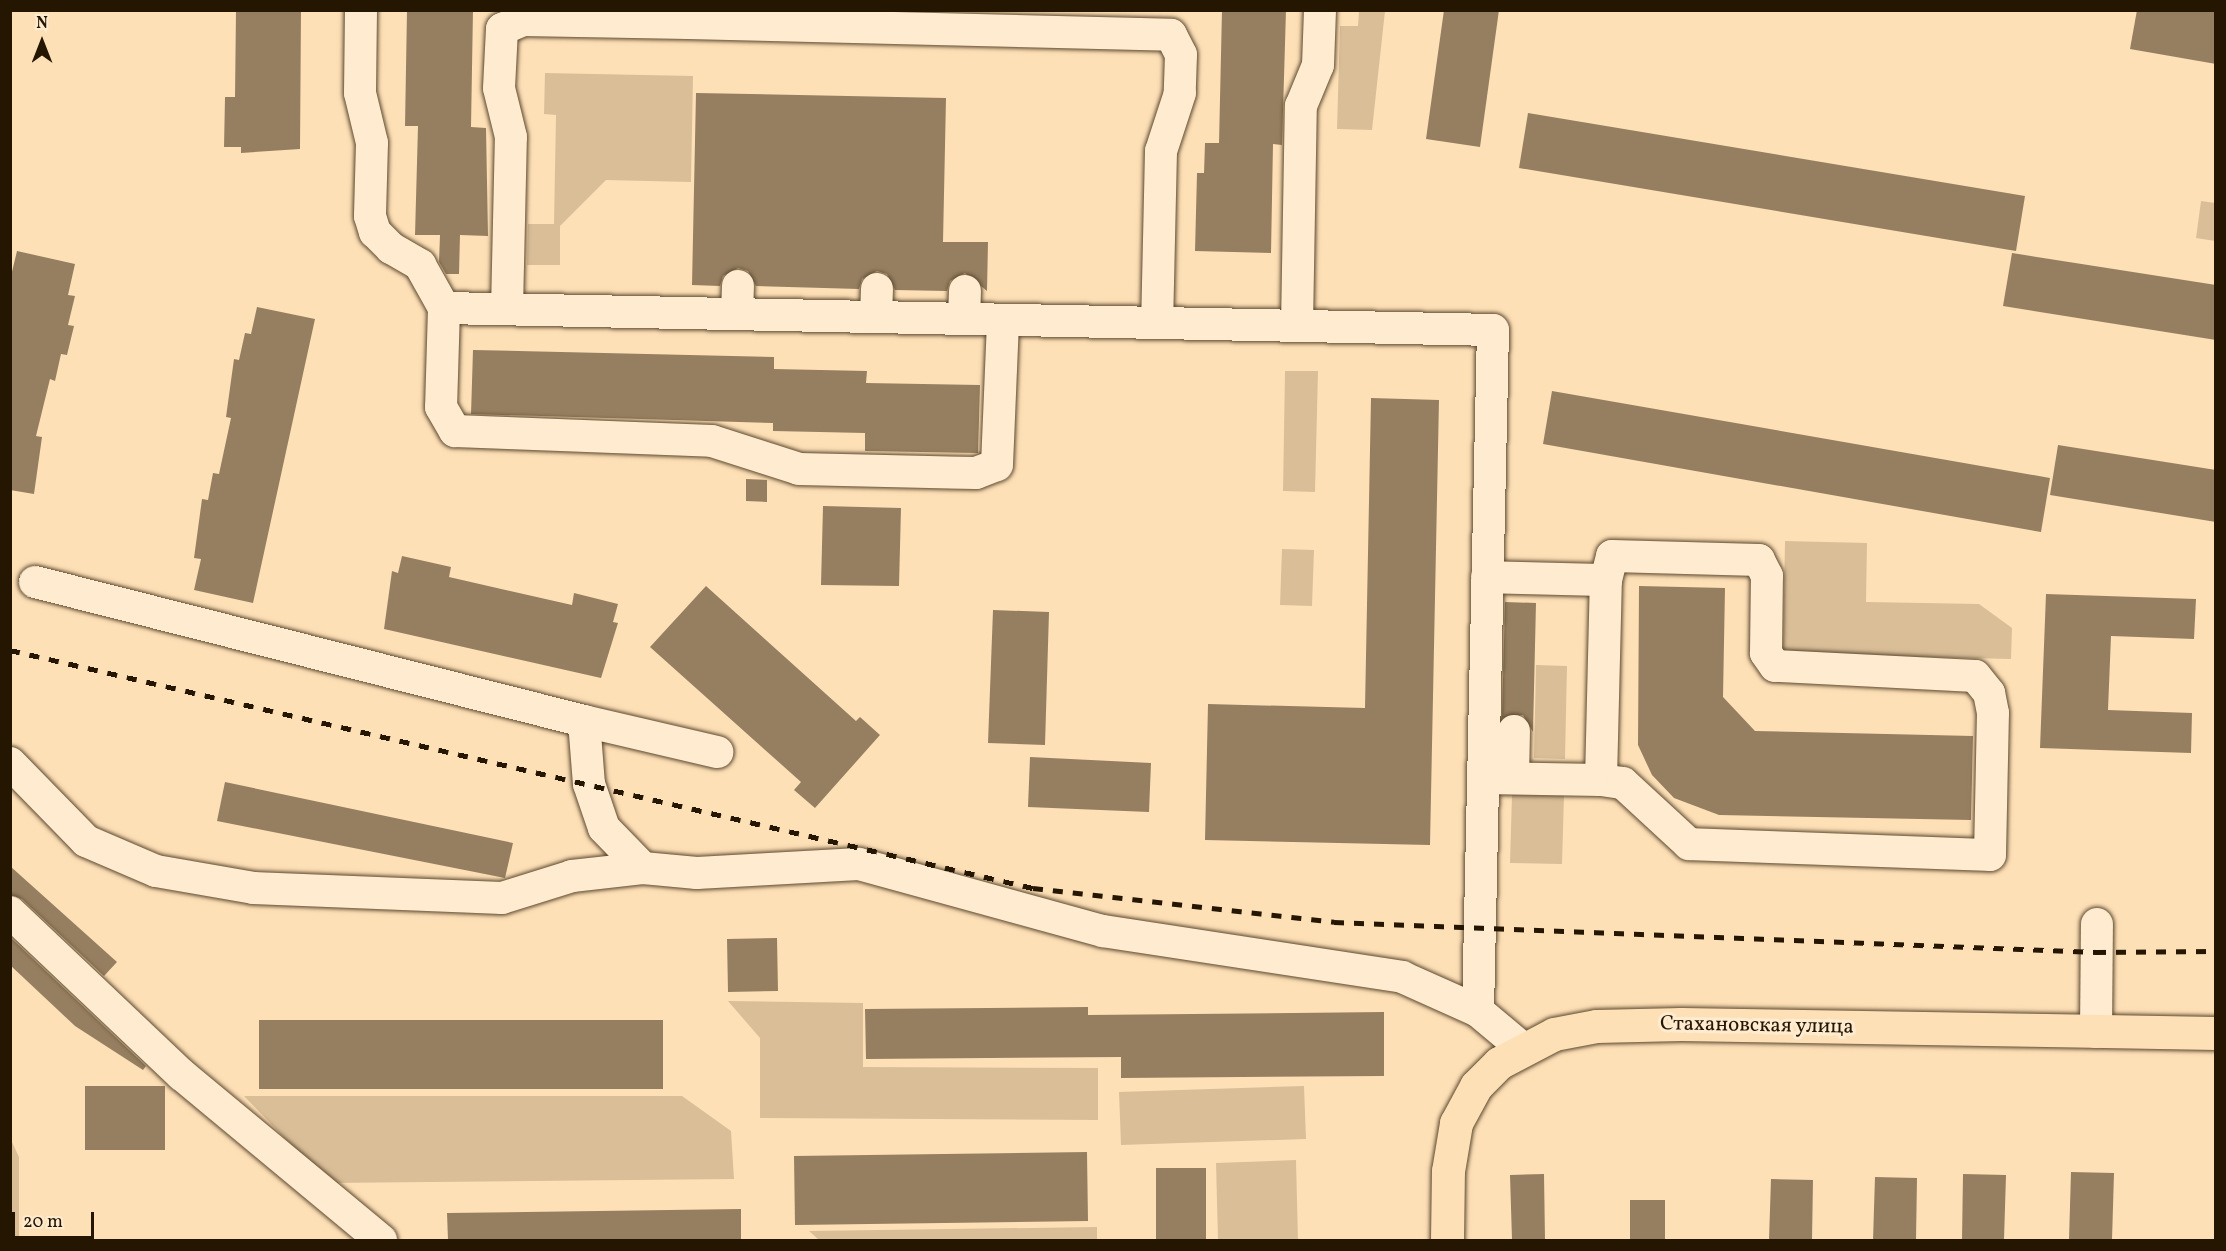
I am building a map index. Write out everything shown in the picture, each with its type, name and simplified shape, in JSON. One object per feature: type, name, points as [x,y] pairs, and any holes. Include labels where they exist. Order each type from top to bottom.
[{"type":"main road","name":"Стахановская улица","points":[[1447,1240],[1449,1163],[1456,1123],[1476,1086],[1521,1047],[1565,1032],[1639,1025],[2216,1033]]},
{"type":"street","points":[[362,10],[360,93],[372,142],[370,216],[375,232],[391,248],[420,265],[444,308],[441,407],[455,431],[722,442],[799,470],[976,473],[998,465],[1003,320]]},
{"type":"street","points":[[1297,326],[1301,106],[1318,65],[1320,10]]},
{"type":"street","points":[[507,309],[511,137],[499,88],[502,29],[523,20],[688,17],[1004,20],[1158,33],[1171,35],[1179,45],[1178,106],[1161,151],[1157,323]]},
{"type":"street","points":[[444,308],[507,309],[738,300],[964,305],[1003,320],[1492,330],[1487,577],[1498,778],[1478,1011]]},
{"type":"street","points":[[1498,778],[1601,780],[1623,783],[1676,836],[1700,847],[1990,855],[1994,713],[1989,693],[1976,676],[1775,666],[1766,652],[1767,576],[1759,560],[1612,556],[1606,579],[1601,780]]},
{"type":"street","points":[[1487,577],[1606,579]]},
{"type":"street","points":[[36,582],[584,721],[717,752]]},
{"type":"street","points":[[584,721],[589,784],[604,828],[643,868]]},
{"type":"street","points":[[1498,778],[1514,731]]},
{"type":"street","points":[[10,763],[86,841],[156,871],[253,888],[502,898],[572,876],[643,868],[697,873],[859,864],[1103,931],[1402,977],[1478,1011],[1521,1047]]},
{"type":"street","points":[[10,912],[182,1075],[381,1240]]},
{"type":"street","points":[[2096,1032],[2097,924]]},
{"type":"shaded area","points":[[1359,11],[1385,11],[1372,130],[1337,129],[1340,26],[1358,26]]},
{"type":"shaded area","points":[[545,73],[693,76],[691,182],[606,180],[560,226],[560,265],[527,265],[528,224],[554,224],[556,115],[544,114]]},
{"type":"shaded area","points":[[2201,201],[2215,203],[2215,241],[2196,238]]},
{"type":"shaded area","points":[[1285,371],[1318,371],[1315,492],[1283,491]]},
{"type":"shaded area","points":[[1785,541],[1867,543],[1866,602],[1979,604],[2012,628],[2011,659],[1783,654]]},
{"type":"shaded area","points":[[1282,549],[1314,550],[1312,606],[1280,605]]},
{"type":"shaded area","points":[[1536,665],[1567,666],[1565,759],[1534,758]]},
{"type":"shaded area","points":[[1512,795],[1564,796],[1562,864],[1510,863]]},
{"type":"shaded area","points":[[728,1001],[863,1003],[863,1067],[1098,1068],[1098,1120],[760,1118],[760,1038]]},
{"type":"shaded area","points":[[1304,1086],[1306,1139],[1121,1145],[1119,1092]]},
{"type":"shaded area","points":[[244,1096],[682,1096],[731,1131],[734,1179],[328,1183]]},
{"type":"shaded area","points":[[11,1140],[19,1157],[19,1240],[11,1240]]},
{"type":"shaded area","points":[[1296,1160],[1298,1240],[1218,1240],[1216,1163]]},
{"type":"shaded area","points":[[1097,1227],[1097,1240],[819,1240],[809,1231]]},
{"type":"building","points":[[236,10],[301,10],[300,149],[241,153],[241,147],[224,147],[225,97],[235,97]]},
{"type":"building","points":[[407,10],[473,10],[471,127],[486,128],[488,236],[460,235],[459,274],[446,274],[439,262],[440,235],[415,235],[418,126],[405,126]]},
{"type":"building","points":[[1222,10],[1286,10],[1282,145],[1273,144],[1271,253],[1195,251],[1197,173],[1204,173],[1205,143],[1219,143]]},
{"type":"building","points":[[1444,10],[1499,10],[1480,147],[1426,139]]},
{"type":"building","points":[[2137,10],[2216,10],[2216,64],[2130,49]]},
{"type":"building","points":[[696,93],[946,98],[943,242],[988,242],[987,291],[965,273],[950,281],[947,291],[895,290],[887,274],[877,271],[862,279],[859,289],[756,286],[748,271],[738,268],[723,276],[720,286],[692,285]]},
{"type":"building","points":[[1528,113],[2025,196],[2016,251],[1519,168]]},
{"type":"building","points":[[17,251],[75,264],[68,295],[75,296],[68,325],[74,326],[67,355],[61,354],[55,381],[50,379],[36,436],[42,437],[34,494],[10,490],[10,280]]},
{"type":"building","points":[[2012,253],[2216,285],[2216,340],[2003,306]]},
{"type":"building","points":[[257,307],[315,319],[253,603],[194,590],[201,559],[194,558],[202,499],[208,500],[213,473],[219,474],[231,418],[226,417],[234,359],[239,360],[245,333],[251,334]]},
{"type":"building","points":[[473,350],[774,357],[774,369],[867,371],[866,383],[980,385],[978,453],[865,451],[865,433],[773,431],[773,423],[471,414]]},
{"type":"building","points":[[1552,391],[2050,478],[2041,532],[1543,444]]},
{"type":"building","points":[[1371,398],[1439,400],[1430,845],[1205,840],[1208,704],[1365,708]]},
{"type":"building","points":[[2058,445],[2216,470],[2216,522],[2050,495]]},
{"type":"building","points":[[746,479],[767,480],[767,502],[746,501]]},
{"type":"building","points":[[823,506],[901,508],[899,586],[821,585]]},
{"type":"building","points":[[402,556],[451,567],[449,577],[572,605],[574,593],[618,604],[613,622],[618,623],[601,678],[384,629],[392,571],[398,573]]},
{"type":"building","points":[[706,586],[856,721],[860,717],[880,735],[815,808],[794,790],[801,782],[650,647]]},
{"type":"building","points":[[1639,586],[1725,588],[1723,697],[1755,731],[1973,736],[1971,820],[1719,815],[1674,798],[1652,775],[1638,745]]},
{"type":"building","points":[[2046,594],[2196,599],[2194,639],[2111,636],[2108,710],[2192,713],[2191,753],[2040,748]]},
{"type":"building","points":[[1505,602],[1536,603],[1533,732],[1523,715],[1502,718]]},
{"type":"building","points":[[993,610],[1049,612],[1045,745],[988,743]]},
{"type":"building","points":[[1030,757],[1151,763],[1149,812],[1028,807]]},
{"type":"building","points":[[225,782],[513,843],[505,878],[217,821]]},
{"type":"building","points":[[10,866],[117,962],[104,976],[22,899],[10,895]]},
{"type":"building","points":[[10,937],[146,1066],[143,1070],[75,1026],[10,965]]},
{"type":"building","points":[[777,938],[778,991],[728,992],[727,939]]},
{"type":"building","points":[[1088,1007],[1088,1015],[1384,1012],[1384,1076],[1121,1078],[1121,1057],[866,1059],[865,1009]]},
{"type":"building","points":[[259,1020],[663,1020],[663,1089],[259,1089]]},
{"type":"building","points":[[85,1086],[165,1086],[165,1150],[85,1150]]},
{"type":"building","points":[[1087,1152],[1088,1221],[795,1225],[794,1156]]},
{"type":"building","points":[[1156,1168],[1206,1168],[1206,1240],[1156,1240]]},
{"type":"building","points":[[2071,1172],[2114,1173],[2112,1240],[2069,1240]]},
{"type":"building","points":[[1544,1174],[1545,1240],[1512,1240],[1510,1175]]},
{"type":"building","points":[[1963,1174],[2006,1175],[2004,1240],[1962,1240]]},
{"type":"building","points":[[1875,1177],[1917,1178],[1916,1240],[1873,1240]]},
{"type":"building","points":[[1771,1179],[1813,1180],[1812,1240],[1769,1240]]},
{"type":"building","points":[[1630,1200],[1665,1200],[1665,1240],[1630,1240]]},
{"type":"building","points":[[741,1209],[741,1240],[448,1240],[447,1213]]},
{"type":"railway","points":[[10,650],[1033,888],[1334,922],[2096,952],[2216,951]]}]
